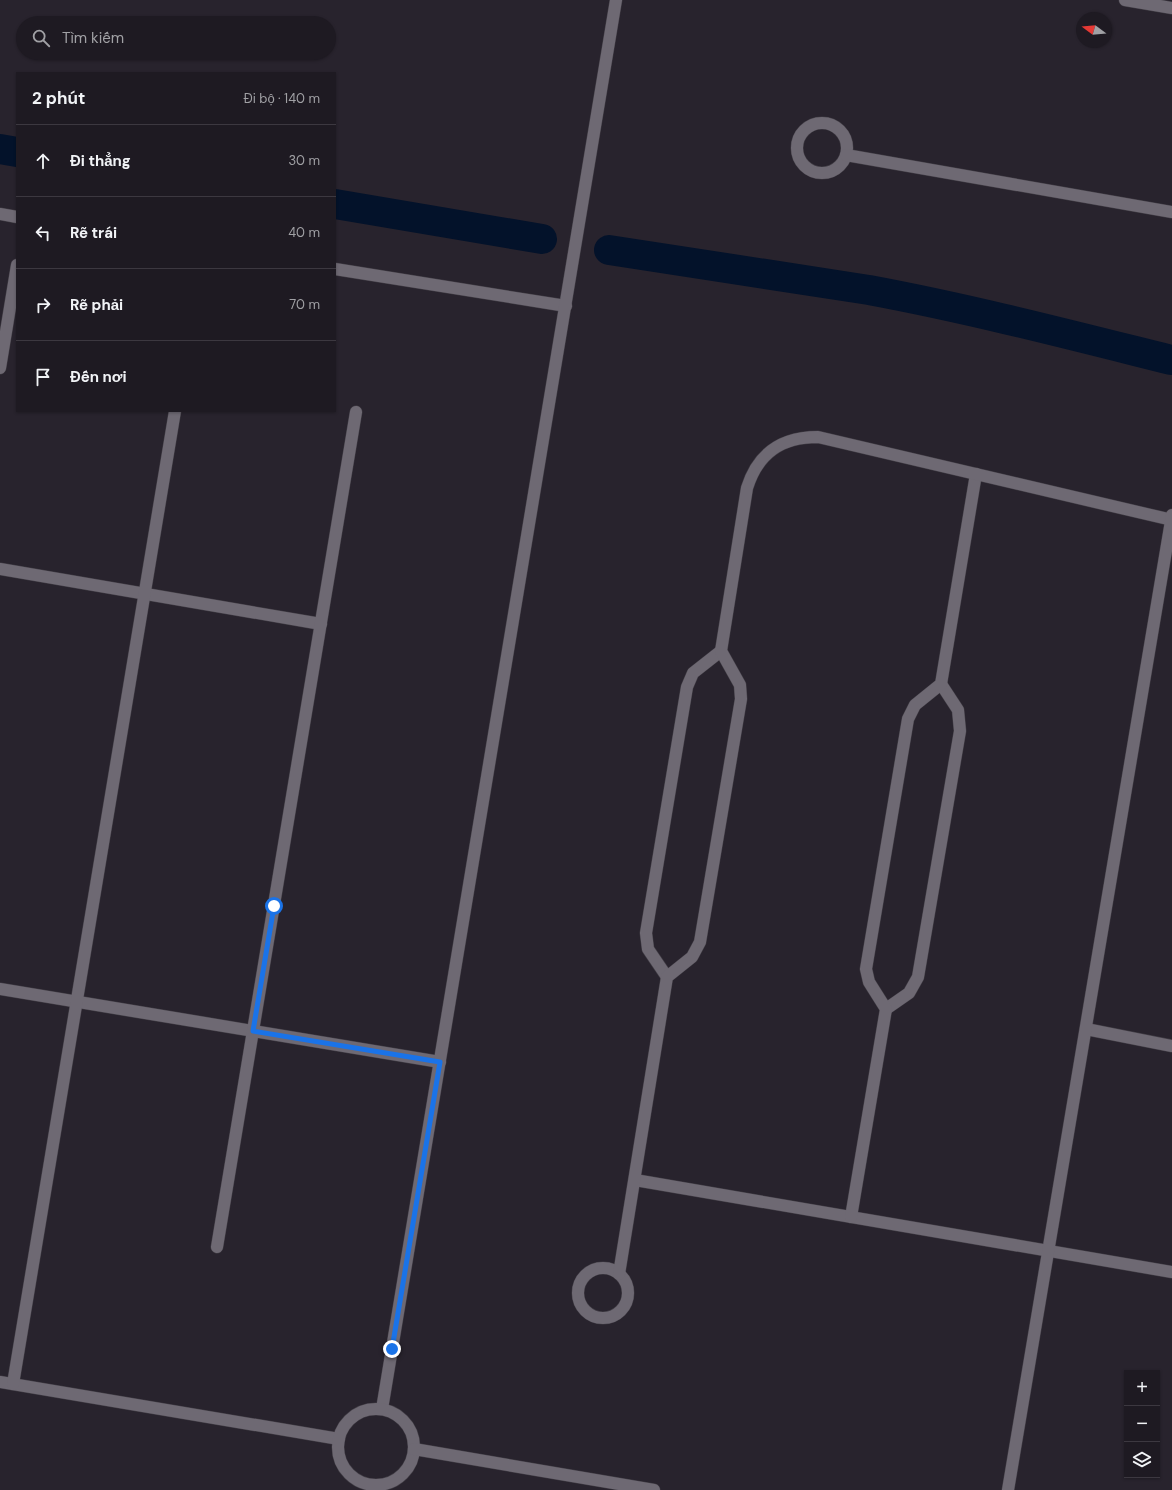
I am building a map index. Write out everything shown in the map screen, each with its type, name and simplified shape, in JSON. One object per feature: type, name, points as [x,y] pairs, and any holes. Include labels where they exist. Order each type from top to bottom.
[{"type":"street","points":[[382,1409],[616,0]]},
{"type":"street","points":[[1125,0],[1172,8]]},
{"type":"street","points":[[822,122],[831,124],[844,134],[847,142],[846,155],[840,166],[833,171],[817,174],[809,170],[803,164],[798,158],[796,149],[801,134],[807,127],[822,122]]},
{"type":"street","points":[[846,155],[1172,212]]},
{"type":"street","points":[[0,214],[16,217]]},
{"type":"street","points":[[336,269],[566,306]]},
{"type":"street","points":[[0,368],[16,271]]},
{"type":"street","points":[[13,1384],[175,412]]},
{"type":"street","points":[[217,1247],[356,412]]},
{"type":"street","points":[[619,1274],[667,977],[692,957],[700,942],[741,699],[740,685],[721,651],[747,488],[751,475],[760,462],[770,451],[782,444],[794,439],[818,437],[1172,518],[1008,1490]]},
{"type":"street","points":[[851,1217],[886,1009],[869,982],[866,969],[872,930],[908,719],[915,705],[940,684],[976,474]]},
{"type":"street","points":[[0,569],[321,624]]},
{"type":"street","points":[[667,977],[648,950],[646,933],[651,902],[687,687],[693,673],[721,651]]},
{"type":"street","points":[[886,1009],[909,993],[918,977],[960,730],[958,710],[940,684]]},
{"type":"street","points":[[0,989],[440,1062]]},
{"type":"street","points":[[1086,1029],[1172,1046]]},
{"type":"street","points":[[634,1180],[1172,1272]]},
{"type":"street","points":[[596,1269],[612,1269],[619,1274],[625,1280],[628,1287],[629,1296],[622,1311],[607,1319],[590,1315],[584,1310],[580,1303],[578,1294],[582,1279],[588,1272],[596,1269]]},
{"type":"street","points":[[0,1382],[339,1439]]},
{"type":"street","points":[[382,1409],[393,1413],[407,1425],[412,1437],[414,1449],[409,1466],[398,1478],[388,1483],[369,1487],[346,1470],[339,1456],[339,1439],[347,1422],[357,1414],[369,1410],[382,1409]]},
{"type":"street","points":[[414,1449],[654,1490]]},
{"type":"waterway","points":[[0,149],[16,152]]},
{"type":"waterway","points":[[336,204],[542,239]]},
{"type":"waterway","points":[[609,250],[907,297],[1171,360]]},
{"type":"route","points":[[274,906],[253,1031],[440,1062],[392,1349]]}]
